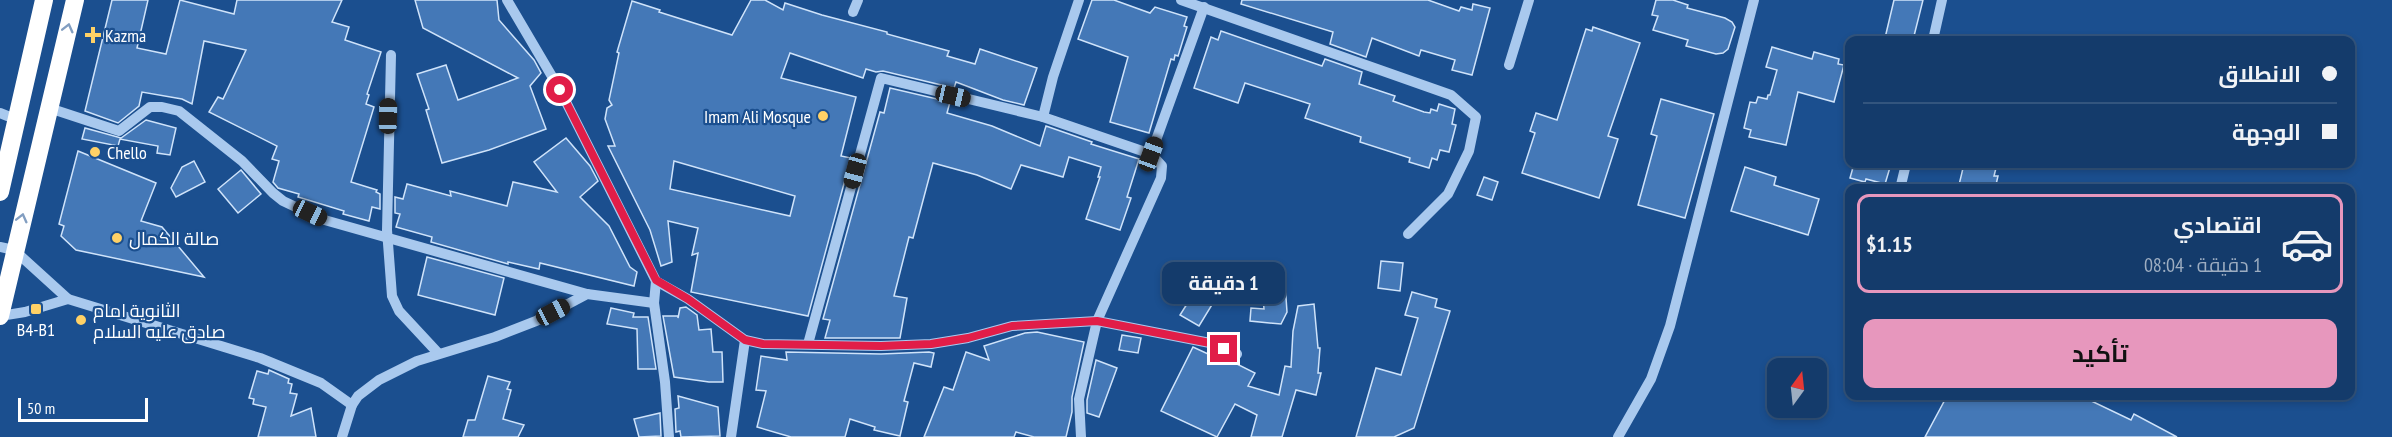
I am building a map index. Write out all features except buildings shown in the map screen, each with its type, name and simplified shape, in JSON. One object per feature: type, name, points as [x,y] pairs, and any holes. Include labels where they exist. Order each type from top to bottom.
[{"type":"highway","points":[[0,192],[8,116],[44,0]]},
{"type":"highway","points":[[0,316],[7,248],[49,108],[75,0]]},
{"type":"street","points":[[507,0],[560,90],[656,280],[654,303],[665,382],[669,437]]},
{"type":"street","points":[[854,12],[858,0]]},
{"type":"street","points":[[1043,117],[1053,77],[1079,0]]},
{"type":"street","points":[[1181,0],[1451,95],[1476,117],[1469,152],[1448,194],[1408,234]]},
{"type":"street","points":[[1509,65],[1528,0]]},
{"type":"street","points":[[1618,437],[1651,379],[1670,326],[1755,0]]},
{"type":"street","points":[[1934,36],[1942,0]]},
{"type":"street","points":[[1151,154],[1204,7]]},
{"type":"street","points":[[391,54],[387,239],[390,288],[394,303],[438,353]]},
{"type":"street","points":[[808,344],[881,78],[1043,117],[1151,154],[1161,166],[1161,178],[1097,321],[1079,399],[1082,437]]},
{"type":"street","points":[[49,108],[119,131],[150,107],[179,111],[242,160],[264,185],[283,201],[321,219],[587,294],[654,303]]},
{"type":"street","points":[[1901,184],[1904,168]]},
{"type":"street","points":[[7,248],[68,299],[260,358],[321,383],[352,405]]},
{"type":"street","points":[[656,280],[688,299],[745,340],[763,344],[881,346],[931,344],[968,338],[1012,326],[1097,321],[1210,343],[1237,354]]},
{"type":"street","points":[[342,437],[352,405],[366,388],[379,380],[438,353],[495,337],[536,321],[587,294]]},
{"type":"street","points":[[0,316],[68,299]]},
{"type":"street","points":[[731,437],[745,340]]},
{"type":"place","name":"Kazma","points":[[93,35]]},
{"type":"place","name":"Imam Ali Mosque","points":[[823,116]]},
{"type":"place","name":"Chello","points":[[95,152]]},
{"type":"place","name":"صالة الكمال","points":[[117,238]]},
{"type":"place","name":"B4-B1","points":[[36,309]]},
{"type":"place","name":"الثانویة امام صادق عليه السلام","points":[[81,320]]},
{"type":"route","points":[[560,90],[656,280],[688,299],[745,340],[763,344],[881,346],[931,344],[968,338],[1012,326],[1097,321],[1210,343],[1224,349]]}]
